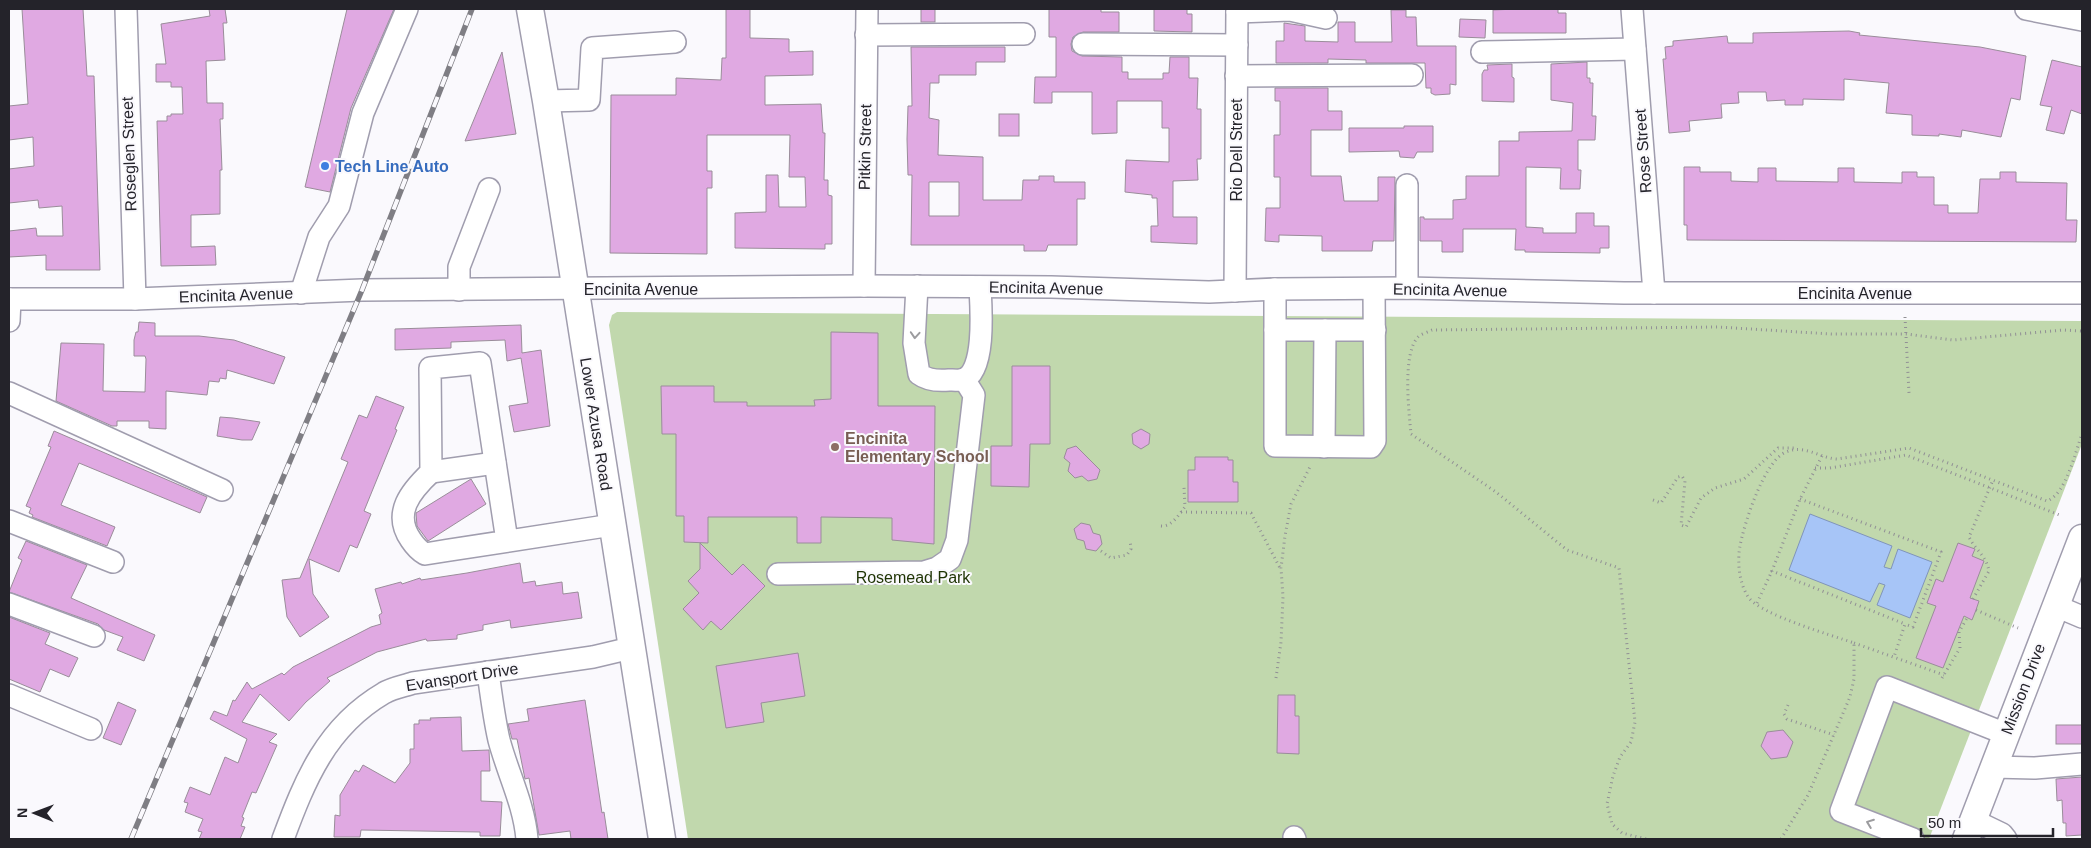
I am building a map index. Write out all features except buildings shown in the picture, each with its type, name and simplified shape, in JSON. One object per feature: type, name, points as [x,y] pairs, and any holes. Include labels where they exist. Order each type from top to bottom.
[{"type":"main road","name":"Lower Azusa Road","points":[[530,9],[546,100],[574,289],[662,839]]},
{"type":"main road","name":"Mission Drive","points":[[1969,830],[2082,538]]},
{"type":"street","name":"Roseglen Street","points":[[126,9],[135,298]]},
{"type":"street","points":[[301,293],[319,237],[339,206],[362,113],[407,9]]},
{"type":"street","name":"Pitkin Street","points":[[864,286],[867,9]]},
{"type":"street","name":"Rose Street","points":[[1632,9],[1654,293]]},
{"type":"street","points":[[2026,9],[2082,20]]},
{"type":"street","points":[[1237,10],[1290,10],[1326,18]]},
{"type":"street","name":"Rio Dell Street","points":[[1235,291],[1237,10]]},
{"type":"street","points":[[866,35],[1024,34]]},
{"type":"street","points":[[546,100],[589,100],[592,48],[675,42]]},
{"type":"street","points":[[1083,44],[1237,45]]},
{"type":"street","points":[[1482,52],[1635,49]]},
{"type":"street","points":[[1236,76],[1412,75]]},
{"type":"street","points":[[1407,186],[1407,288]]},
{"type":"street","points":[[458,290],[459,267],[488,188]]},
{"type":"street","name":"Encinita Avenue","points":[[9,299],[135,298],[362,290],[864,286],[1235,291],[1407,288],[1654,293],[2082,293]]},
{"type":"street","points":[[917,286],[914,343],[919,374],[924,378],[942,381],[964,379],[972,373],[979,360],[980,287]]},
{"type":"street","points":[[1275,289],[1275,446],[1371,447],[1374,445],[1374,289]]},
{"type":"street","points":[[9,299],[9,321]]},
{"type":"street","points":[[1276,330],[1375,330]]},
{"type":"street","points":[[1324,447],[1325,330]]},
{"type":"street","points":[[431,472],[430,368],[480,362],[507,541]]},
{"type":"street","points":[[778,574],[924,572],[937,568],[950,559],[957,540],[963,502],[974,395],[964,379]]},
{"type":"street","points":[[9,393],[222,490]]},
{"type":"street","points":[[495,463],[431,472],[414,489],[402,511],[405,532],[418,550],[425,554],[612,525]]},
{"type":"street","points":[[9,521],[113,562]]},
{"type":"street","points":[[9,604],[94,636]]},
{"type":"street","points":[[2056,606],[2082,617]]},
{"type":"street","name":"Evansport Drive","points":[[283,839],[300,796],[319,756],[338,729],[362,708],[385,692],[413,683],[593,657],[631,648]]},
{"type":"street","points":[[488,672],[500,741],[515,783],[526,823],[528,839]]},
{"type":"street","points":[[1906,836],[1841,812],[1887,686],[2006,734]]},
{"type":"street","points":[[9,695],[91,729]]},
{"type":"street","points":[[1993,767],[2034,768],[2082,764]]},
{"type":"street","points":[[1969,830],[2002,834],[2006,839]]},
{"type":"path","points":[[1905,318],[1909,393]]},
{"type":"path","points":[[1646,839],[1622,833],[1612,824],[1607,804],[1612,776],[1620,757],[1631,742],[1635,722],[1619,568],[1567,550],[1496,492],[1411,434],[1407,379],[1413,349],[1418,337],[1432,330],[1614,327],[1718,327],[1831,334],[1906,334],[1953,340],[2063,330],[2082,331]]},
{"type":"path","points":[[1654,500],[1661,503],[1678,477],[1682,476],[1685,481],[1681,525],[1686,527],[1701,498],[1716,488],[1744,478],[1778,448],[1805,448],[1822,456],[1837,459],[1909,448],[2047,501],[2054,498],[2062,488],[2082,434]]},
{"type":"path","points":[[1276,678],[1281,642],[1283,597],[1281,568],[1291,504],[1307,476],[1314,458],[1324,447]]},
{"type":"path","points":[[1805,448],[1785,452],[1770,468],[1753,505],[1740,546],[1739,569],[1742,586],[1750,599],[1771,612],[1894,656],[1943,676],[1960,648],[1959,632],[1968,618]]},
{"type":"path","points":[[1815,468],[1830,468],[1906,455],[2062,516]]},
{"type":"path","points":[[1757,603],[1800,499],[1822,456]]},
{"type":"path","points":[[1973,599],[1990,571],[1987,559],[1974,547],[1969,537],[1992,480]]},
{"type":"path","points":[[1161,526],[1166,526],[1185,507],[1184,487]]},
{"type":"path","points":[[1772,570],[1913,627],[1941,552],[1800,499]]},
{"type":"path","points":[[1181,512],[1251,514],[1281,568]]},
{"type":"path","points":[[1101,552],[1111,558],[1127,555],[1131,549],[1130,540]]},
{"type":"path","points":[[1976,610],[2018,628]]},
{"type":"path","points":[[1894,656],[1905,624]]},
{"type":"path","points":[[1781,839],[1808,795],[1850,697],[1854,679],[1854,643]]},
{"type":"path","points":[[1788,705],[1784,714],[1787,719],[1834,735]]},
{"type":"green space","name":"Rosemead Park","points":[[617,312],[2082,321],[2082,444],[1929,839],[688,839],[609,325],[612,315]]},
{"type":"water","points":[[1810,514],[1892,546],[1884,567],[1891,569],[1898,549],[1932,562],[1910,618],[1877,605],[1885,585],[1879,583],[1870,602],[1789,570]]},
{"type":"railway","points":[[131,839],[362,290],[472,9]]},
{"type":"place","name":"Tech Line Auto","points":[[325,166]]},
{"type":"place","name":"Encinita Elementary School","points":[[835,447]]}]
